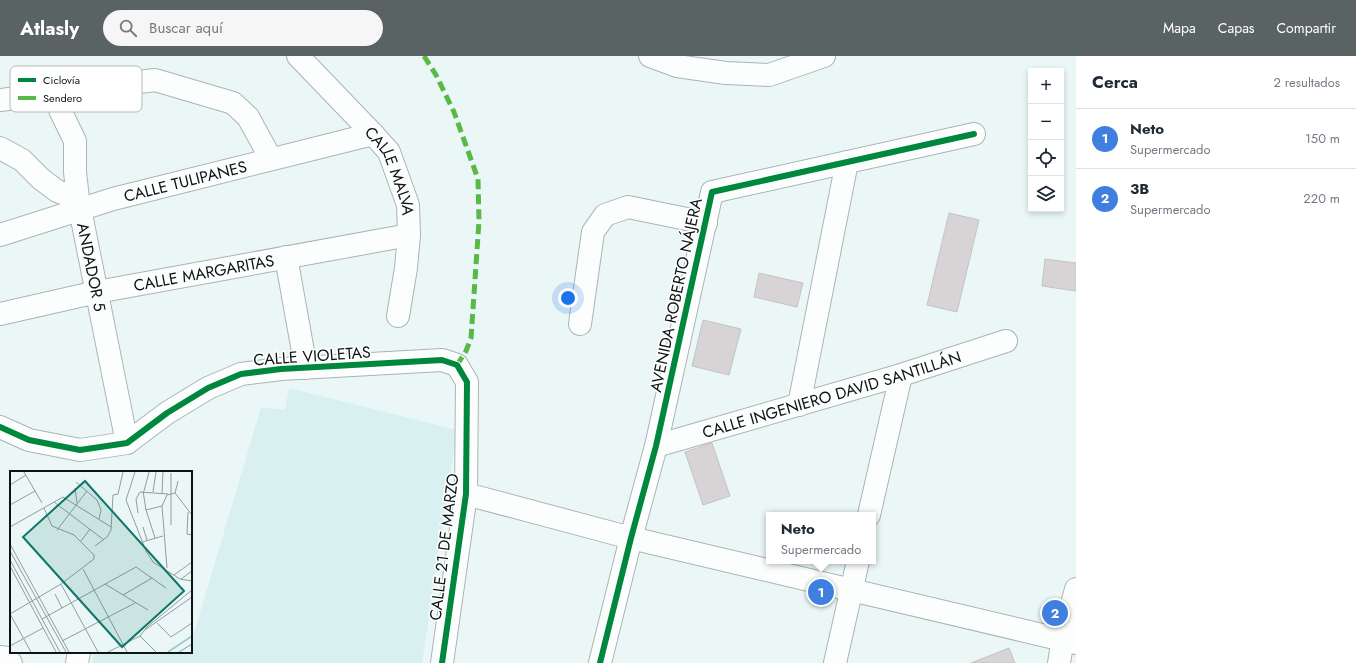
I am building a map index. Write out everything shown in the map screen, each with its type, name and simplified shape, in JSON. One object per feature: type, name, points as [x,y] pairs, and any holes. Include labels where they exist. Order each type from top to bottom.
[{"type":"street","name":"CALLE MALVA","points":[[298,56],[389,152],[408,205],[409,235],[406,268],[398,316]]},
{"type":"street","points":[[650,56],[677,66],[726,73],[769,75],[824,56]]},
{"type":"street","points":[[142,82],[155,80],[233,103],[248,117],[271,159]]},
{"type":"street","points":[[0,100],[10,99]]},
{"type":"street","name":"ANDADOR 5","points":[[61,112],[75,141],[75,172],[79,204],[127,444]]},
{"type":"street","name":"CALLE TULIPANES","points":[[0,235],[79,204],[113,199],[373,134]]},
{"type":"street","name":"AVENIDA ROBERTO NÁJERA","points":[[600,663],[631,538],[656,446],[712,192],[974,134]]},
{"type":"street","points":[[0,148],[22,160],[41,179],[57,191],[79,204]]},
{"type":"street","points":[[799,405],[847,162]]},
{"type":"street","points":[[580,324],[593,232],[605,215],[628,207],[706,223]]},
{"type":"street","name":"CALLE MARGARITAS","points":[[0,314],[97,292],[409,235]]},
{"type":"street","points":[[286,257],[306,368]]},
{"type":"street","name":"CALLE INGENIERO DAVID SANTILLÁN","points":[[656,446],[901,375],[1006,341]]},
{"type":"street","name":"CALLE VIOLETAS","points":[[127,444],[167,413],[208,388],[241,374],[281,369],[442,360],[457,365]]},
{"type":"street","name":"CALLE 21 DE MARZO","points":[[442,663],[466,494],[467,382],[457,365]]},
{"type":"street","points":[[869,512],[901,375]]},
{"type":"street","points":[[0,428],[30,440],[80,450],[127,444]]},
{"type":"street","points":[[466,494],[631,538],[1070,641]]},
{"type":"street","points":[[835,663],[857,564]]},
{"type":"street","points":[[1058,663],[1070,641],[1076,589]]},
{"type":"street","points":[[76,663],[79,653]]},
{"type":"street","points":[[0,657],[7,658],[11,663]]},
{"type":"shaded area","points":[[289,388],[457,430],[422,663],[92,663],[94,653],[192,653],[192,630],[195,630],[261,407],[285,410]]},
{"type":"building","points":[[949,213],[979,220],[957,312],[927,305]]},
{"type":"building","points":[[1045,259],[1076,263],[1076,291],[1042,286]]},
{"type":"building","points":[[759,273],[803,283],[797,307],[754,297]]},
{"type":"building","points":[[703,320],[741,329],[729,375],[692,366]]},
{"type":"building","points":[[712,443],[730,496],[703,505],[685,452]]},
{"type":"building","points":[[1009,648],[1015,663],[971,663]]},
{"type":"marked path","points":[[424,56],[436,75],[454,112],[478,179],[479,221],[471,338],[466,351],[457,365]]},
{"type":"cycle path","points":[[600,663],[631,538],[656,446],[712,192],[974,134]]},
{"type":"cycle path","points":[[0,427],[29,440],[80,450],[127,443],[167,413],[208,388],[241,374],[281,369],[442,360],[457,365],[467,382],[466,494],[442,663]]},
{"type":"place","name":"Neto","points":[[821,592]]},
{"type":"place","name":"3B","points":[[1055,613]]}]
